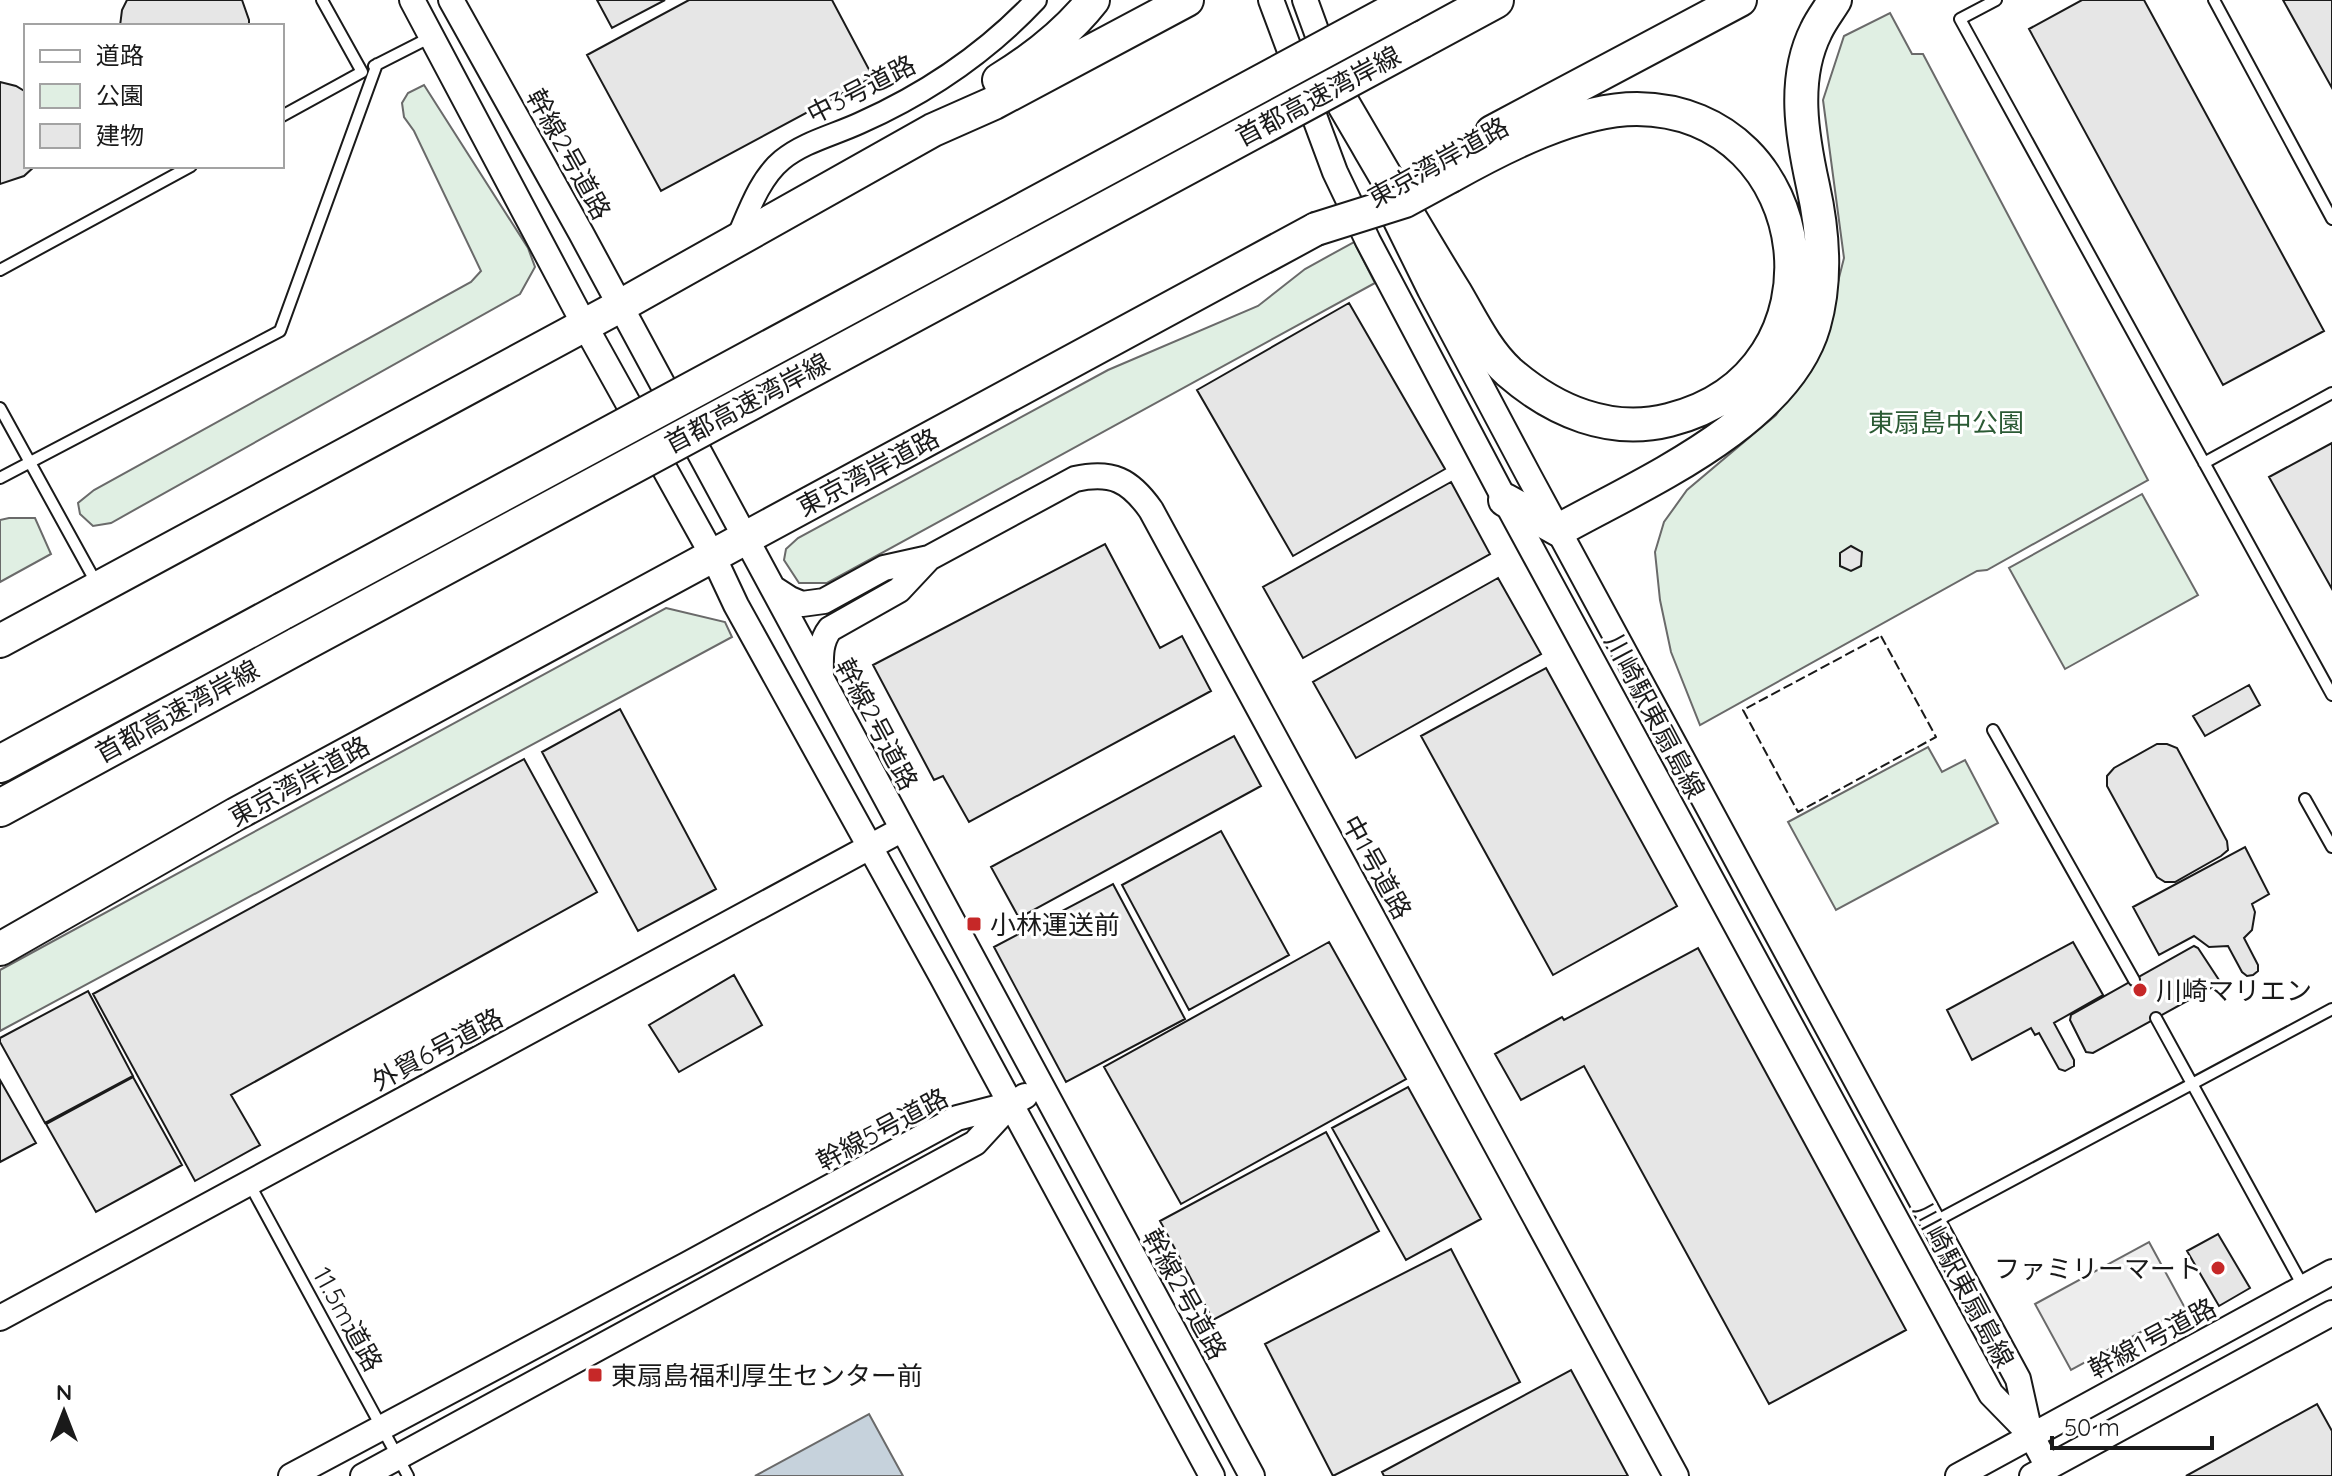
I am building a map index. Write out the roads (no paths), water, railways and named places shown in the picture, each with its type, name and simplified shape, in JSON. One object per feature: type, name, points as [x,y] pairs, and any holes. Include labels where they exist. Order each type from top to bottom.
[{"type":"highway","points":[[933,130],[1053,42],[1093,0]]},
{"type":"highway","name":"首都高速湾岸線","points":[[0,808],[1495,0]]},
{"type":"highway","name":"東京湾岸道路","points":[[0,949],[236,814],[1316,229],[1444,169],[1740,0]]},
{"type":"highway","points":[[1505,500],[1559,530],[1695,455],[1716,440],[1762,406],[1800,357],[1814,327],[1822,265],[1821,231],[1801,112],[1802,80],[1816,31],[1835,0]]},
{"type":"highway","name":"首都高速湾岸線","points":[[0,764],[1412,1]]},
{"type":"highway","points":[[0,641],[620,306],[933,130],[994,103],[1182,2]]},
{"type":"highway","points":[[1344,105],[1493,353],[1507,370],[1528,387],[1570,412],[1608,424],[1628,426],[1654,424],[1720,402],[1756,367],[1785,318],[1792,263],[1790,237],[1782,211],[1768,184],[1749,159],[1734,144],[1699,122],[1634,109],[1592,116],[1564,123],[1444,169]]},
{"type":"street","points":[[412,0],[584,324],[713,556],[736,605],[871,847],[1212,1476]]},
{"type":"street","name":"幹線2号道路","points":[[451,0],[746,538],[1252,1476]]},
{"type":"street","name":"中3号道路","points":[[734,243],[767,176],[784,158],[821,138],[861,123],[940,79],[992,43],[1036,0]]},
{"type":"street","name":"川崎駅東扇島線","points":[[1271,0],[1335,172],[1368,241],[1505,500],[1991,1394],[2031,1435]]},
{"type":"street","name":"川崎駅東扇島線","points":[[1305,0],[1344,105],[1397,225],[1430,290],[2018,1379],[2040,1472]]},
{"type":"street","name":"中1号道路","points":[[773,588],[802,604],[824,601],[884,568],[929,558],[1075,479],[1094,475],[1117,479],[1139,493],[1182,566],[1676,1476]]},
{"type":"street","name":"中1号道路","points":[[821,677],[821,647],[830,629],[899,590],[929,558]]},
{"type":"street","name":"外貿6号道路","points":[[0,1318],[901,830]]},
{"type":"street","points":[[363,1476],[403,1467],[975,1143],[1011,1104],[1041,1087]]},
{"type":"street","name":"幹線5号道路","points":[[291,1476],[957,1118],[1011,1104]]},
{"type":"street","name":"幹線1号道路","points":[[1958,1476],[2332,1272]]},
{"type":"street","points":[[2040,1472],[2332,1313]]},
{"type":"lane","points":[[322,0],[362,72]]},
{"type":"lane","points":[[1996,0],[1960,19],[2332,695]]},
{"type":"lane","points":[[2214,0],[2332,219]]},
{"type":"lane","points":[[284,115],[431,37]]},
{"type":"lane","points":[[0,478],[280,331],[377,64]]},
{"type":"lane","points":[[0,270],[187,168]]},
{"type":"lane","points":[[2204,463],[2332,393]]},
{"type":"lane","points":[[0,408],[99,587]]},
{"type":"lane","points":[[1993,730],[2134,980]]},
{"type":"lane","points":[[2305,799],[2332,847]]},
{"type":"lane","points":[[1932,1223],[2332,1009]]},
{"type":"lane","points":[[2156,1018],[2304,1288]]},
{"type":"lane","name":"11.5m道路","points":[[249,1183],[403,1467]]},
{"type":"place","name":"小林運送前","points":[[974,924]]},
{"type":"place","name":"川崎マリエン","points":[[2140,990]]},
{"type":"place","name":"ファミリーマート","points":[[2218,1268]]},
{"type":"place","name":"東扇島福利厚生センター前","points":[[595,1375]]},
{"type":"park label","name":"東扇島中公園","points":[[1946,422]]}]
